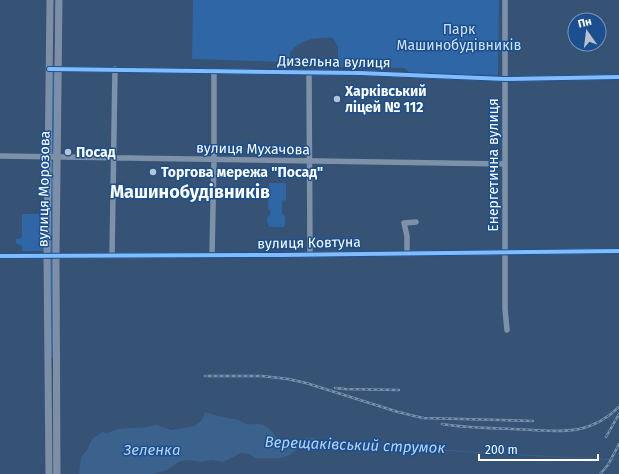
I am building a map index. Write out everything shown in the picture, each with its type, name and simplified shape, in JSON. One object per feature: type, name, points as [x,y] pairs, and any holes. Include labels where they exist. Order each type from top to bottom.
[{"type":"main road","name":"вулиця Морозова","points":[[49,474],[47,256],[50,0]]},
{"type":"main road","name":"вулиця Морозова","points":[[57,474],[56,257],[59,0]]},
{"type":"street","name":"Енергетична вулиця","points":[[505,0],[506,330]]},
{"type":"street","name":"Дизельна вулиця","points":[[49,69],[378,74],[505,79],[619,77]]},
{"type":"street","points":[[112,256],[115,69]]},
{"type":"street","points":[[212,255],[214,71]]},
{"type":"street","points":[[309,73],[310,255]]},
{"type":"street","name":"вулиця Мухачова","points":[[0,156],[48,158],[506,164]]},
{"type":"street","points":[[407,253],[404,223],[416,222]]},
{"type":"street","name":"вулиця Ковтуна","points":[[0,256],[310,255],[619,251]]},
{"type":"green space","name":"Парк Машинобудівників","points":[[193,0],[499,0],[498,75],[410,73],[404,68],[338,67],[338,47],[333,38],[320,38],[299,44],[290,52],[290,62],[192,59]]},
{"type":"green space","points":[[51,70],[57,70],[56,157],[50,157]]},
{"type":"green space","points":[[50,161],[56,161],[55,256],[48,256]]},
{"type":"green space","points":[[269,183],[286,183],[286,200],[282,201],[282,213],[285,216],[285,225],[283,227],[270,227],[268,225],[267,217],[271,215],[270,210],[268,209]]},
{"type":"green space","points":[[22,214],[44,214],[45,251],[22,251],[22,246],[16,243],[16,239],[22,238]]},
{"type":"green space","points":[[49,260],[55,260],[55,357],[50,357]]},
{"type":"water","name":"Зеленка","points":[[205,412],[235,419],[247,424],[263,425],[283,443],[292,443],[313,438],[316,439],[317,445],[313,448],[299,448],[290,455],[282,458],[255,458],[249,454],[241,453],[223,462],[211,460],[202,462],[186,460],[179,462],[167,470],[153,474],[79,474],[81,457],[87,450],[92,439],[102,432],[107,433],[118,429],[156,425],[172,430],[195,426],[202,420]]},
{"type":"waterway","name":"Верещаківський струмок","points":[[316,443],[325,442],[485,453],[619,460]]},
{"type":"tram line","points":[[54,474],[53,179],[56,0]]},
{"type":"railway","points":[[205,376],[262,376],[288,379],[423,418],[533,421]]},
{"type":"railway","points":[[335,388],[399,390]]},
{"type":"railway","points":[[442,424],[478,428],[564,431],[585,428],[606,418],[619,407]]},
{"type":"railway","points":[[606,437],[619,414]]},
{"type":"railway","points":[[600,474],[608,465],[619,444]]},
{"type":"cycle path","points":[[49,69],[360,73],[505,79],[619,77]]},
{"type":"cycle path","points":[[0,256],[278,255],[619,251]]},
{"type":"place","name":"Харківський ліцей № 112","points":[[337,99]]},
{"type":"place","name":"Посад","points":[[68,152]]},
{"type":"place","name":"Торгова мережа \"Посад\"","points":[[153,172]]},
{"type":"district","name":"Машинобудівників","points":[[190,192]]}]
